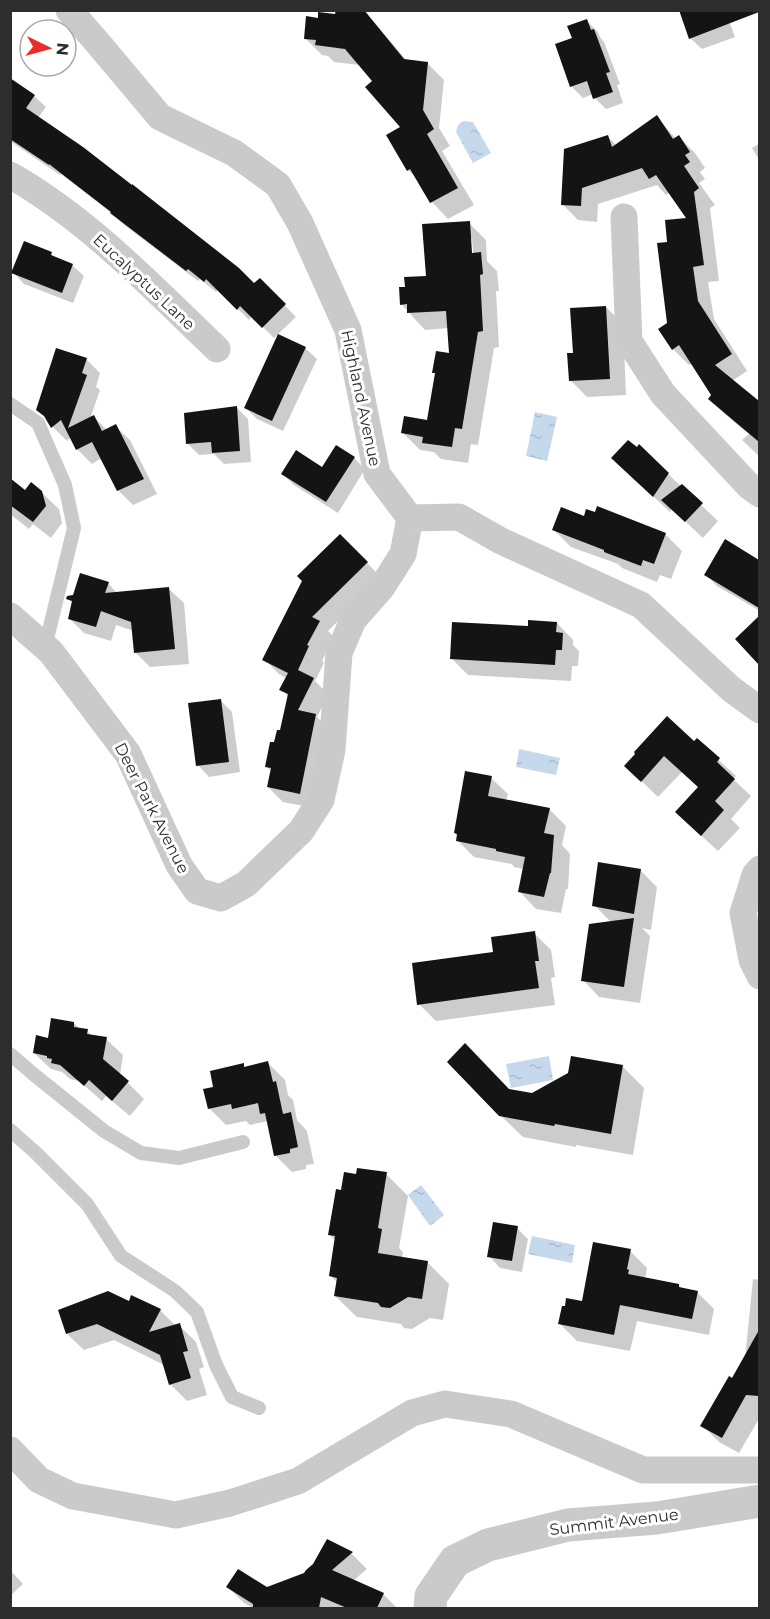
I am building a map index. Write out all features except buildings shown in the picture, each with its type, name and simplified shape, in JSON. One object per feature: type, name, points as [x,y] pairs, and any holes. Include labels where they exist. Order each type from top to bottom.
[{"type":"street","name":"Highland Avenue","points":[[69,10],[160,117],[234,153],[278,185],[300,224],[348,330],[377,474],[410,518]]},
{"type":"street","name":"Eucalyptus Lane","points":[[10,175],[36,190],[118,254],[217,349]]},
{"type":"street","points":[[624,217],[630,341],[663,394],[759,494]]},
{"type":"street","points":[[410,518],[459,517],[501,541],[641,604],[731,689],[759,710]]},
{"type":"street","name":"Deer Park Avenue","points":[[10,616],[51,652],[128,754],[179,865],[197,891],[221,898],[246,884],[301,831],[321,800],[332,750],[339,653],[353,620],[382,587],[403,554],[410,518]]},
{"type":"street","points":[[759,869],[754,874],[742,913],[752,960],[759,976]]},
{"type":"street","points":[[10,1450],[39,1480],[73,1496],[176,1515],[230,1503],[298,1481],[412,1413],[445,1404],[511,1414],[643,1470],[759,1470]]},
{"type":"street","name":"Summit Avenue","points":[[430,1608],[432,1596],[455,1562],[488,1545],[568,1525],[657,1518],[759,1501]]},
{"type":"lane","points":[[10,404],[38,423],[65,485],[74,528],[45,647]]},
{"type":"lane","points":[[10,1054],[104,1131],[141,1153],[179,1158],[243,1142]]},
{"type":"lane","points":[[10,1130],[87,1204],[121,1256],[175,1291],[197,1312],[216,1365],[232,1397],[259,1408]]},
{"type":"water","points":[[464,121],[473,122],[491,153],[473,163],[456,132],[458,125]]},
{"type":"water","points":[[535,412],[557,417],[547,461],[526,456]]},
{"type":"water","points":[[519,749],[560,758],[556,775],[516,767]]},
{"type":"water","points":[[549,1056],[553,1080],[511,1088],[506,1064]]},
{"type":"water","points":[[421,1185],[444,1215],[430,1226],[408,1195]]},
{"type":"water","points":[[532,1236],[575,1245],[572,1263],[528,1254]]}]
